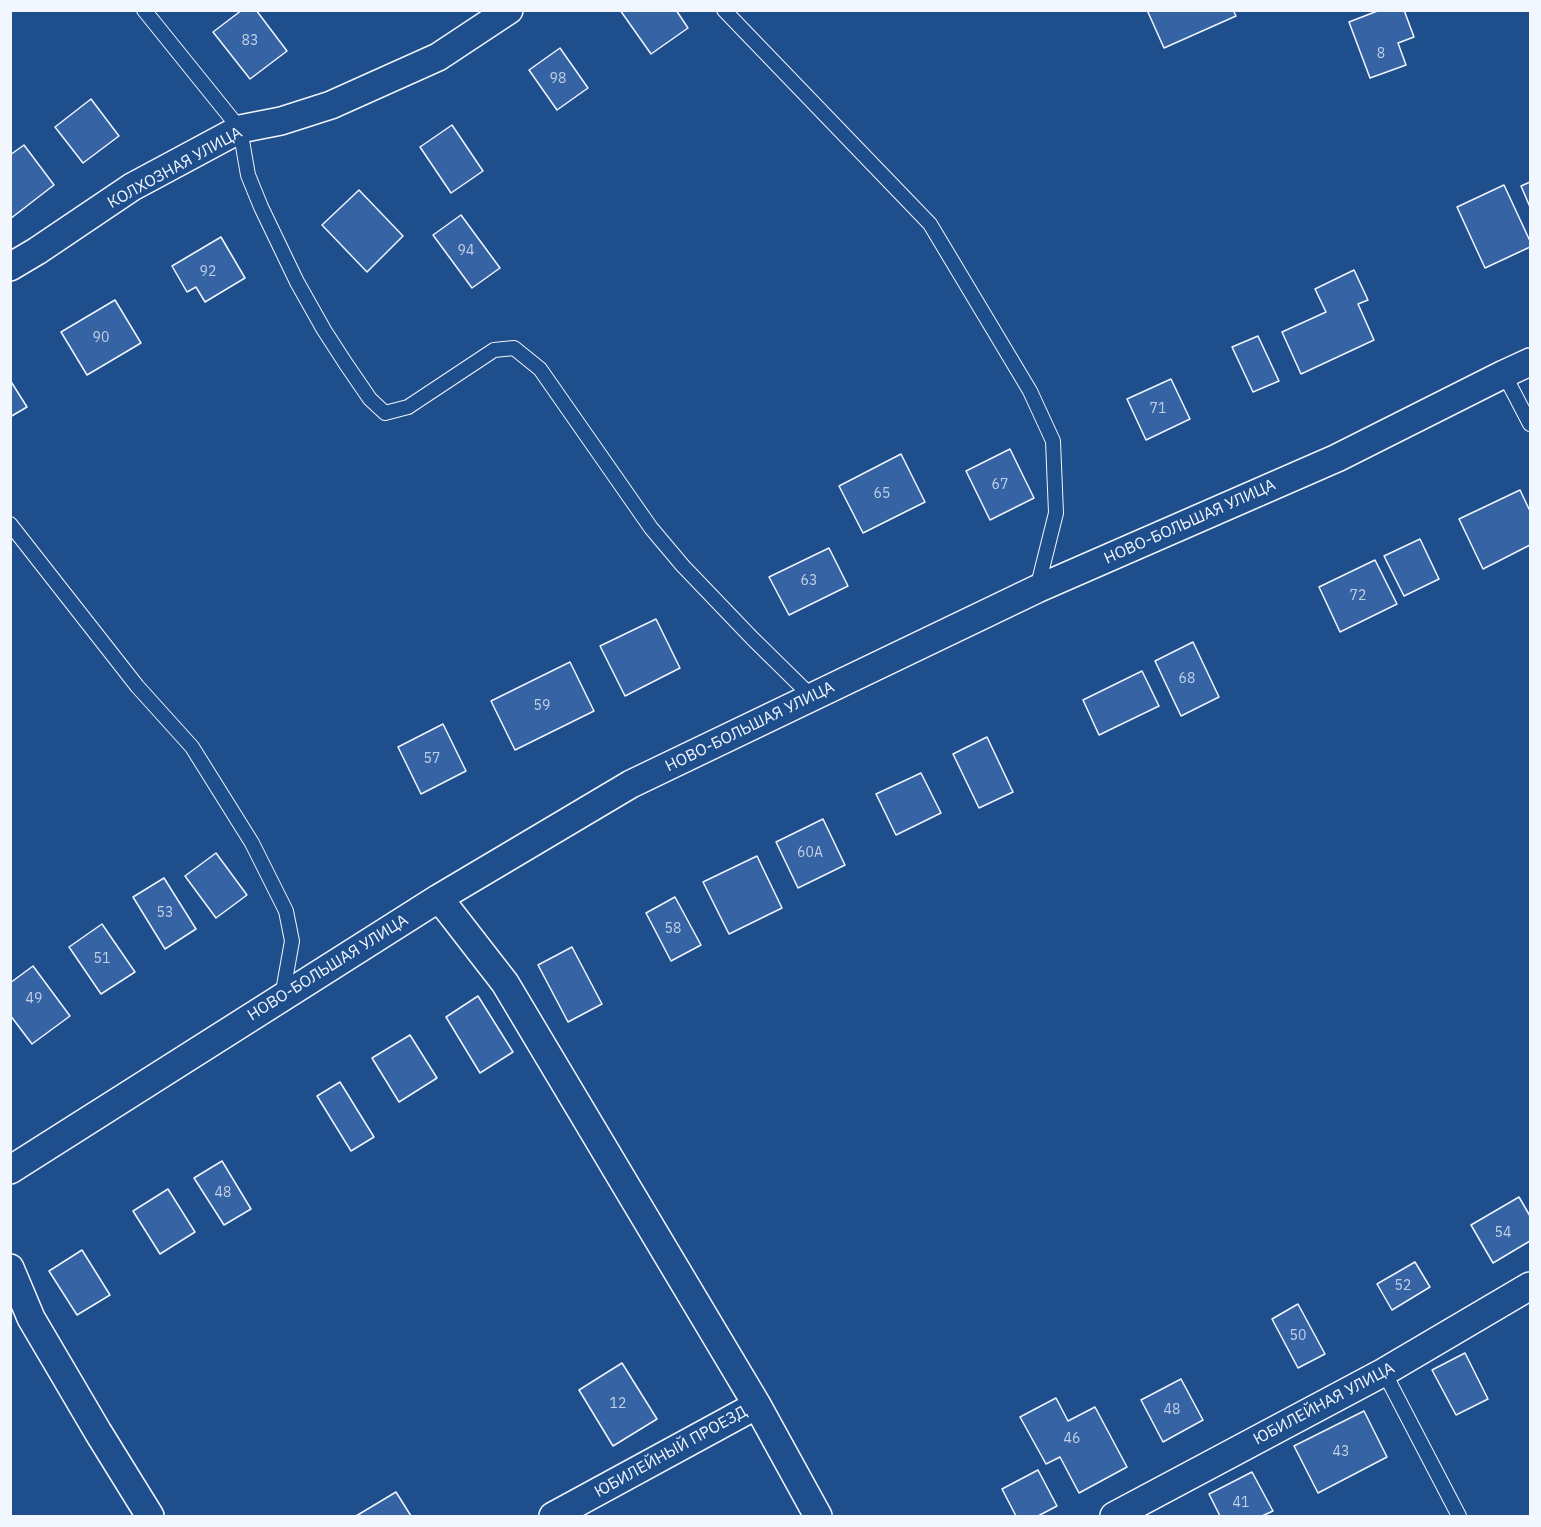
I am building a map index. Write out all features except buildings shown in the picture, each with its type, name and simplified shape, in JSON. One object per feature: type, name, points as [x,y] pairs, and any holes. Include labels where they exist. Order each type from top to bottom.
[{"type":"street","name":"КОЛХОЗНАЯ УЛИЦА","points":[[10,267],[132,187],[240,129],[281,121],[331,105],[438,57],[509,10]]},
{"type":"street","name":"НОВО-БОЛЬШАЯ УЛИЦА","points":[[10,1170],[439,898],[631,784],[1037,589],[1336,458],[1530,362]]},
{"type":"street","points":[[439,898],[505,983],[757,1405],[819,1516]]},
{"type":"street","points":[[10,1268],[31,1318],[150,1516]]},
{"type":"street","name":"ЮБИЛЕЙНАЯ УЛИЦА","points":[[1114,1516],[1384,1372],[1530,1286]]},
{"type":"street","name":"ЮБИЛЕЙНЫЙ ПРОЕЗД","points":[[553,1516],[757,1405]]},
{"type":"lane","points":[[144,10],[240,129],[249,175],[281,249],[324,330],[370,399],[385,413],[408,407],[494,350],[514,348],[540,369],[651,528],[683,566],[752,639],[812,697]]},
{"type":"lane","points":[[724,10],[930,224],[1030,391],[1053,441],[1054,451],[1056,513],[1037,589]]},
{"type":"lane","points":[[1504,374],[1530,424]]},
{"type":"lane","points":[[10,524],[137,686],[192,747],[252,843],[286,911],[292,941],[282,998]]},
{"type":"lane","points":[[1384,1372],[1459,1516]]}]
